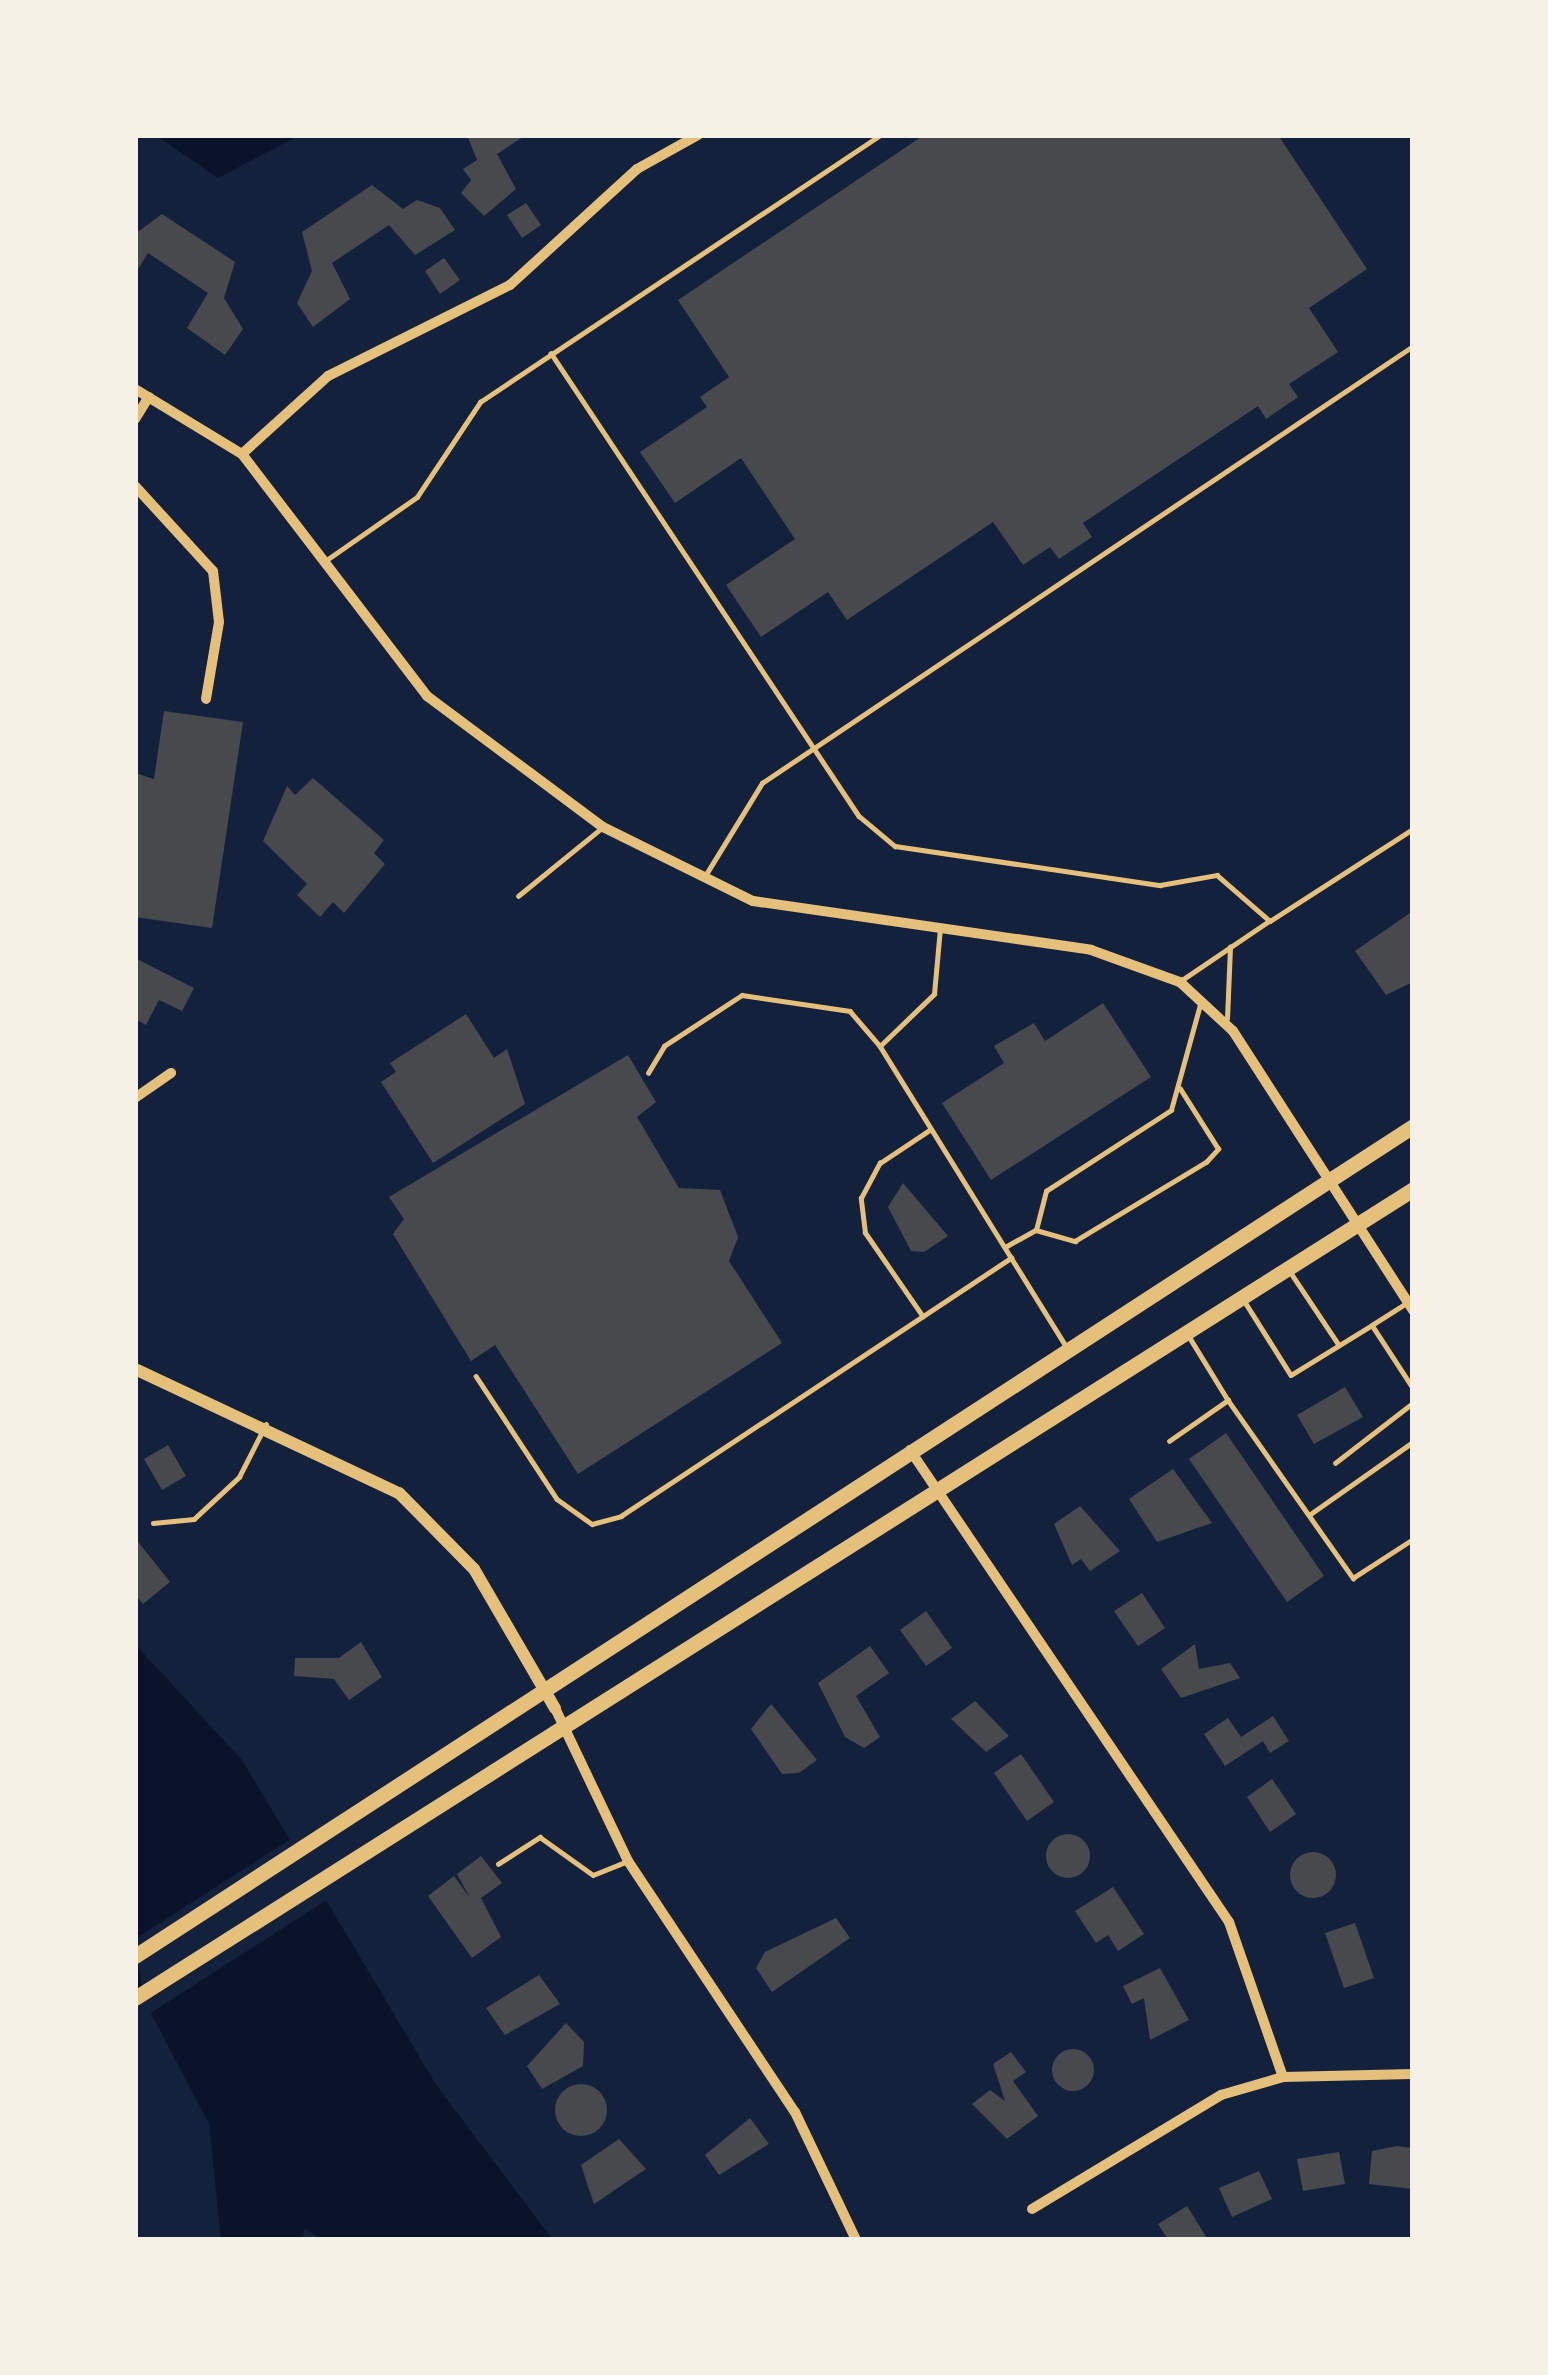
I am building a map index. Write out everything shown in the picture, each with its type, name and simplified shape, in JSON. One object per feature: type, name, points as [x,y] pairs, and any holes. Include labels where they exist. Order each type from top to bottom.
[{"type":"main road","points":[[135,1956],[1066,1346],[1413,1126]]},
{"type":"main road","points":[[135,1998],[1413,1189]]},
{"type":"street","points":[[242,454],[328,376],[510,286],[637,169],[698,135]]},
{"type":"street","points":[[135,389],[242,454],[321,564],[434,704],[603,826],[701,880],[753,901],[1116,956],[1180,982],[1227,1024],[1410,1306]]},
{"type":"street","points":[[135,419],[149,397]]},
{"type":"street","points":[[135,486],[213,571],[219,622],[206,699]]},
{"type":"street","points":[[135,1098],[171,1073]]},
{"type":"street","points":[[135,1369],[374,1476],[433,1521],[545,1689],[628,1861],[795,2112],[856,2240]]},
{"type":"street","points":[[909,1448],[1229,1922],[1262,1992],[1282,2077]]},
{"type":"street","points":[[1031,2209],[1189,2110],[1282,2077],[1413,2074]]},
{"type":"lane","points":[[321,564],[417,497],[480,401],[881,135]]},
{"type":"lane","points":[[701,880],[762,783],[1413,346]]},
{"type":"lane","points":[[551,353],[859,815],[895,846],[1160,885],[1217,875],[1270,921]]},
{"type":"lane","points":[[518,896],[603,826]]},
{"type":"lane","points":[[1180,982],[1413,829]]},
{"type":"lane","points":[[880,1046],[934,994],[940,928]]},
{"type":"lane","points":[[1227,1024],[1230,947]]},
{"type":"lane","points":[[648,1073],[664,1046],[742,994],[850,1011],[880,1046],[1066,1346]]},
{"type":"lane","points":[[1036,1230],[1046,1191],[1171,1110],[1202,1000]]},
{"type":"lane","points":[[1005,1247],[1036,1230],[1075,1241],[1206,1162],[1218,1150],[1180,1089]]},
{"type":"lane","points":[[922,1317],[865,1233],[861,1198],[880,1163],[931,1129]]},
{"type":"lane","points":[[476,1376],[557,1499],[592,1524],[622,1516],[1011,1258]]},
{"type":"lane","points":[[1288,1268],[1340,1345]]},
{"type":"lane","points":[[1242,1298],[1291,1375],[1410,1306]]},
{"type":"lane","points":[[1372,1325],[1413,1388]]},
{"type":"lane","points":[[1187,1333],[1228,1400],[1353,1578],[1413,1539]]},
{"type":"lane","points":[[1169,1441],[1228,1400]]},
{"type":"lane","points":[[1334,1463],[1413,1403]]},
{"type":"lane","points":[[153,1523],[194,1520],[239,1477],[266,1424]]},
{"type":"lane","points":[[1309,1514],[1413,1442]]},
{"type":"lane","points":[[498,1864],[540,1837],[592,1875],[628,1861]]},
{"type":"water","points":[[155,135],[300,135],[218,178]]},
{"type":"water","points":[[135,1644],[242,1760],[437,2086],[553,2240],[322,2240],[304,2228],[303,2240],[221,2240],[209,2124],[135,1983]]},
{"type":"pier","points":[[297,1835],[336,1894],[146,2016],[135,1939]]},
{"type":"building","points":[[467,135],[526,135],[497,154],[516,189],[484,216],[461,193],[471,180],[463,169],[477,160]]},
{"type":"building","points":[[924,135],[1278,135],[1367,269],[1309,308],[1338,352],[1289,384],[1298,397],[1266,419],[1258,406],[1083,523],[1092,537],[1059,559],[1050,547],[1023,565],[993,522],[847,620],[828,592],[761,637],[726,585],[795,539],[741,458],[675,503],[640,452],[707,407],[700,397],[729,377],[678,300]]},
{"type":"building","points":[[372,185],[403,209],[417,200],[440,208],[455,230],[415,255],[389,225],[332,263],[350,299],[313,327],[297,303],[312,271],[302,232]]},
{"type":"building","points":[[526,203],[541,225],[522,238],[507,215]]},
{"type":"building","points":[[162,214],[235,262],[224,298],[243,329],[225,355],[187,328],[208,293],[148,253],[135,274],[135,234]]},
{"type":"building","points":[[444,258],[460,280],[440,294],[425,271]]},
{"type":"building","points":[[164,711],[243,722],[212,928],[135,917],[135,773],[154,779]]},
{"type":"building","points":[[313,778],[384,840],[374,853],[385,864],[344,913],[333,902],[320,917],[297,895],[307,884],[263,841],[287,786],[295,795]]},
{"type":"building","points":[[1413,911],[1413,982],[1386,995],[1355,951]]},
{"type":"building","points":[[135,958],[194,988],[182,1011],[159,1000],[146,1025],[135,1019]]},
{"type":"building","points":[[1103,1003],[1151,1077],[991,1180],[942,1103],[1004,1063],[994,1046],[1034,1023],[1045,1041]]},
{"type":"building","points":[[466,1014],[494,1058],[507,1049],[525,1104],[433,1163],[381,1082],[396,1072],[390,1063]]},
{"type":"building","points":[[628,1055],[656,1102],[637,1117],[679,1188],[720,1190],[738,1237],[729,1261],[782,1343],[578,1474],[495,1345],[471,1361],[393,1234],[404,1219],[389,1197]]},
{"type":"building","points":[[903,1183],[948,1236],[924,1252],[911,1251],[888,1207]]},
{"type":"building","points":[[1345,1387],[1363,1417],[1314,1444],[1297,1415]]},
{"type":"building","points":[[1226,1433],[1324,1576],[1287,1602],[1189,1459]]},
{"type":"building","points":[[168,1445],[186,1476],[162,1490],[144,1459]]},
{"type":"building","points":[[1173,1469],[1212,1523],[1157,1542],[1129,1499]]},
{"type":"building","points":[[1080,1506],[1120,1551],[1090,1571],[1081,1559],[1072,1565],[1054,1524]]},
{"type":"building","points":[[135,1538],[170,1582],[143,1604],[135,1595]]},
{"type":"building","points":[[1142,1593],[1165,1628],[1138,1646],[1114,1611]]},
{"type":"building","points":[[926,1611],[952,1648],[926,1666],[900,1630]]},
{"type":"building","points":[[361,1642],[382,1677],[349,1700],[334,1679],[294,1676],[295,1658],[339,1658]]},
{"type":"building","points":[[1195,1644],[1199,1669],[1230,1663],[1240,1678],[1181,1698],[1161,1669]]},
{"type":"building","points":[[870,1646],[889,1673],[856,1696],[880,1737],[864,1748],[845,1737],[818,1683]]},
{"type":"building","points":[[975,1701],[1009,1736],[986,1752],[951,1719]]},
{"type":"building","points":[[771,1704],[817,1760],[799,1773],[782,1774],[751,1729]]},
{"type":"building","points":[[1273,1716],[1289,1741],[1270,1753],[1263,1741],[1225,1766],[1204,1734],[1228,1718],[1241,1737]]},
{"type":"building","points":[[1021,1754],[1054,1802],[1027,1821],[994,1773]]},
{"type":"building","points":[[1272,1779],[1296,1814],[1270,1832],[1247,1797]]},
{"type":"building","points":[[1068,1834],[1084,1840],[1090,1856],[1084,1872],[1068,1878],[1052,1872],[1046,1856],[1052,1840]]},
{"type":"building","points":[[1313,1852],[1330,1858],[1336,1875],[1330,1892],[1313,1898],[1296,1892],[1290,1875],[1296,1858]]},
{"type":"building","points":[[481,1856],[502,1883],[481,1898],[501,1937],[472,1958],[428,1896],[454,1876],[470,1898],[457,1874]]},
{"type":"building","points":[[1113,1887],[1144,1934],[1118,1951],[1108,1935],[1096,1943],[1075,1911]]},
{"type":"building","points":[[836,1918],[850,1938],[772,1992],[756,1968],[765,1952]]},
{"type":"building","points":[[1355,1923],[1374,1978],[1344,1988],[1325,1933]]},
{"type":"building","points":[[1160,1968],[1189,2020],[1150,2040],[1144,1998],[1132,2004],[1123,1986]]},
{"type":"building","points":[[539,1975],[560,2004],[505,2035],[486,2008]]},
{"type":"building","points":[[566,2023],[584,2042],[583,2066],[542,2089],[527,2066]]},
{"type":"building","points":[[1073,2049],[1088,2055],[1094,2070],[1088,2085],[1073,2091],[1058,2085],[1052,2070],[1058,2055]]},
{"type":"building","points":[[1011,2052],[1026,2072],[1013,2081],[1038,2116],[1007,2139],[972,2104],[990,2090],[1005,2101],[993,2064]]},
{"type":"building","points":[[581,2084],[599,2092],[607,2110],[599,2128],[581,2136],[563,2128],[555,2110],[563,2092]]},
{"type":"building","points":[[750,2118],[769,2144],[719,2175],[705,2155]]},
{"type":"building","points":[[619,2139],[646,2169],[594,2204],[581,2165]]},
{"type":"building","points":[[1413,2148],[1413,2189],[1369,2184],[1372,2151]]},
{"type":"building","points":[[1339,2152],[1345,2184],[1303,2191],[1297,2159]]},
{"type":"building","points":[[1259,2171],[1272,2199],[1232,2217],[1219,2188]]},
{"type":"building","points":[[1187,2206],[1208,2240],[1168,2240],[1158,2224]]}]
